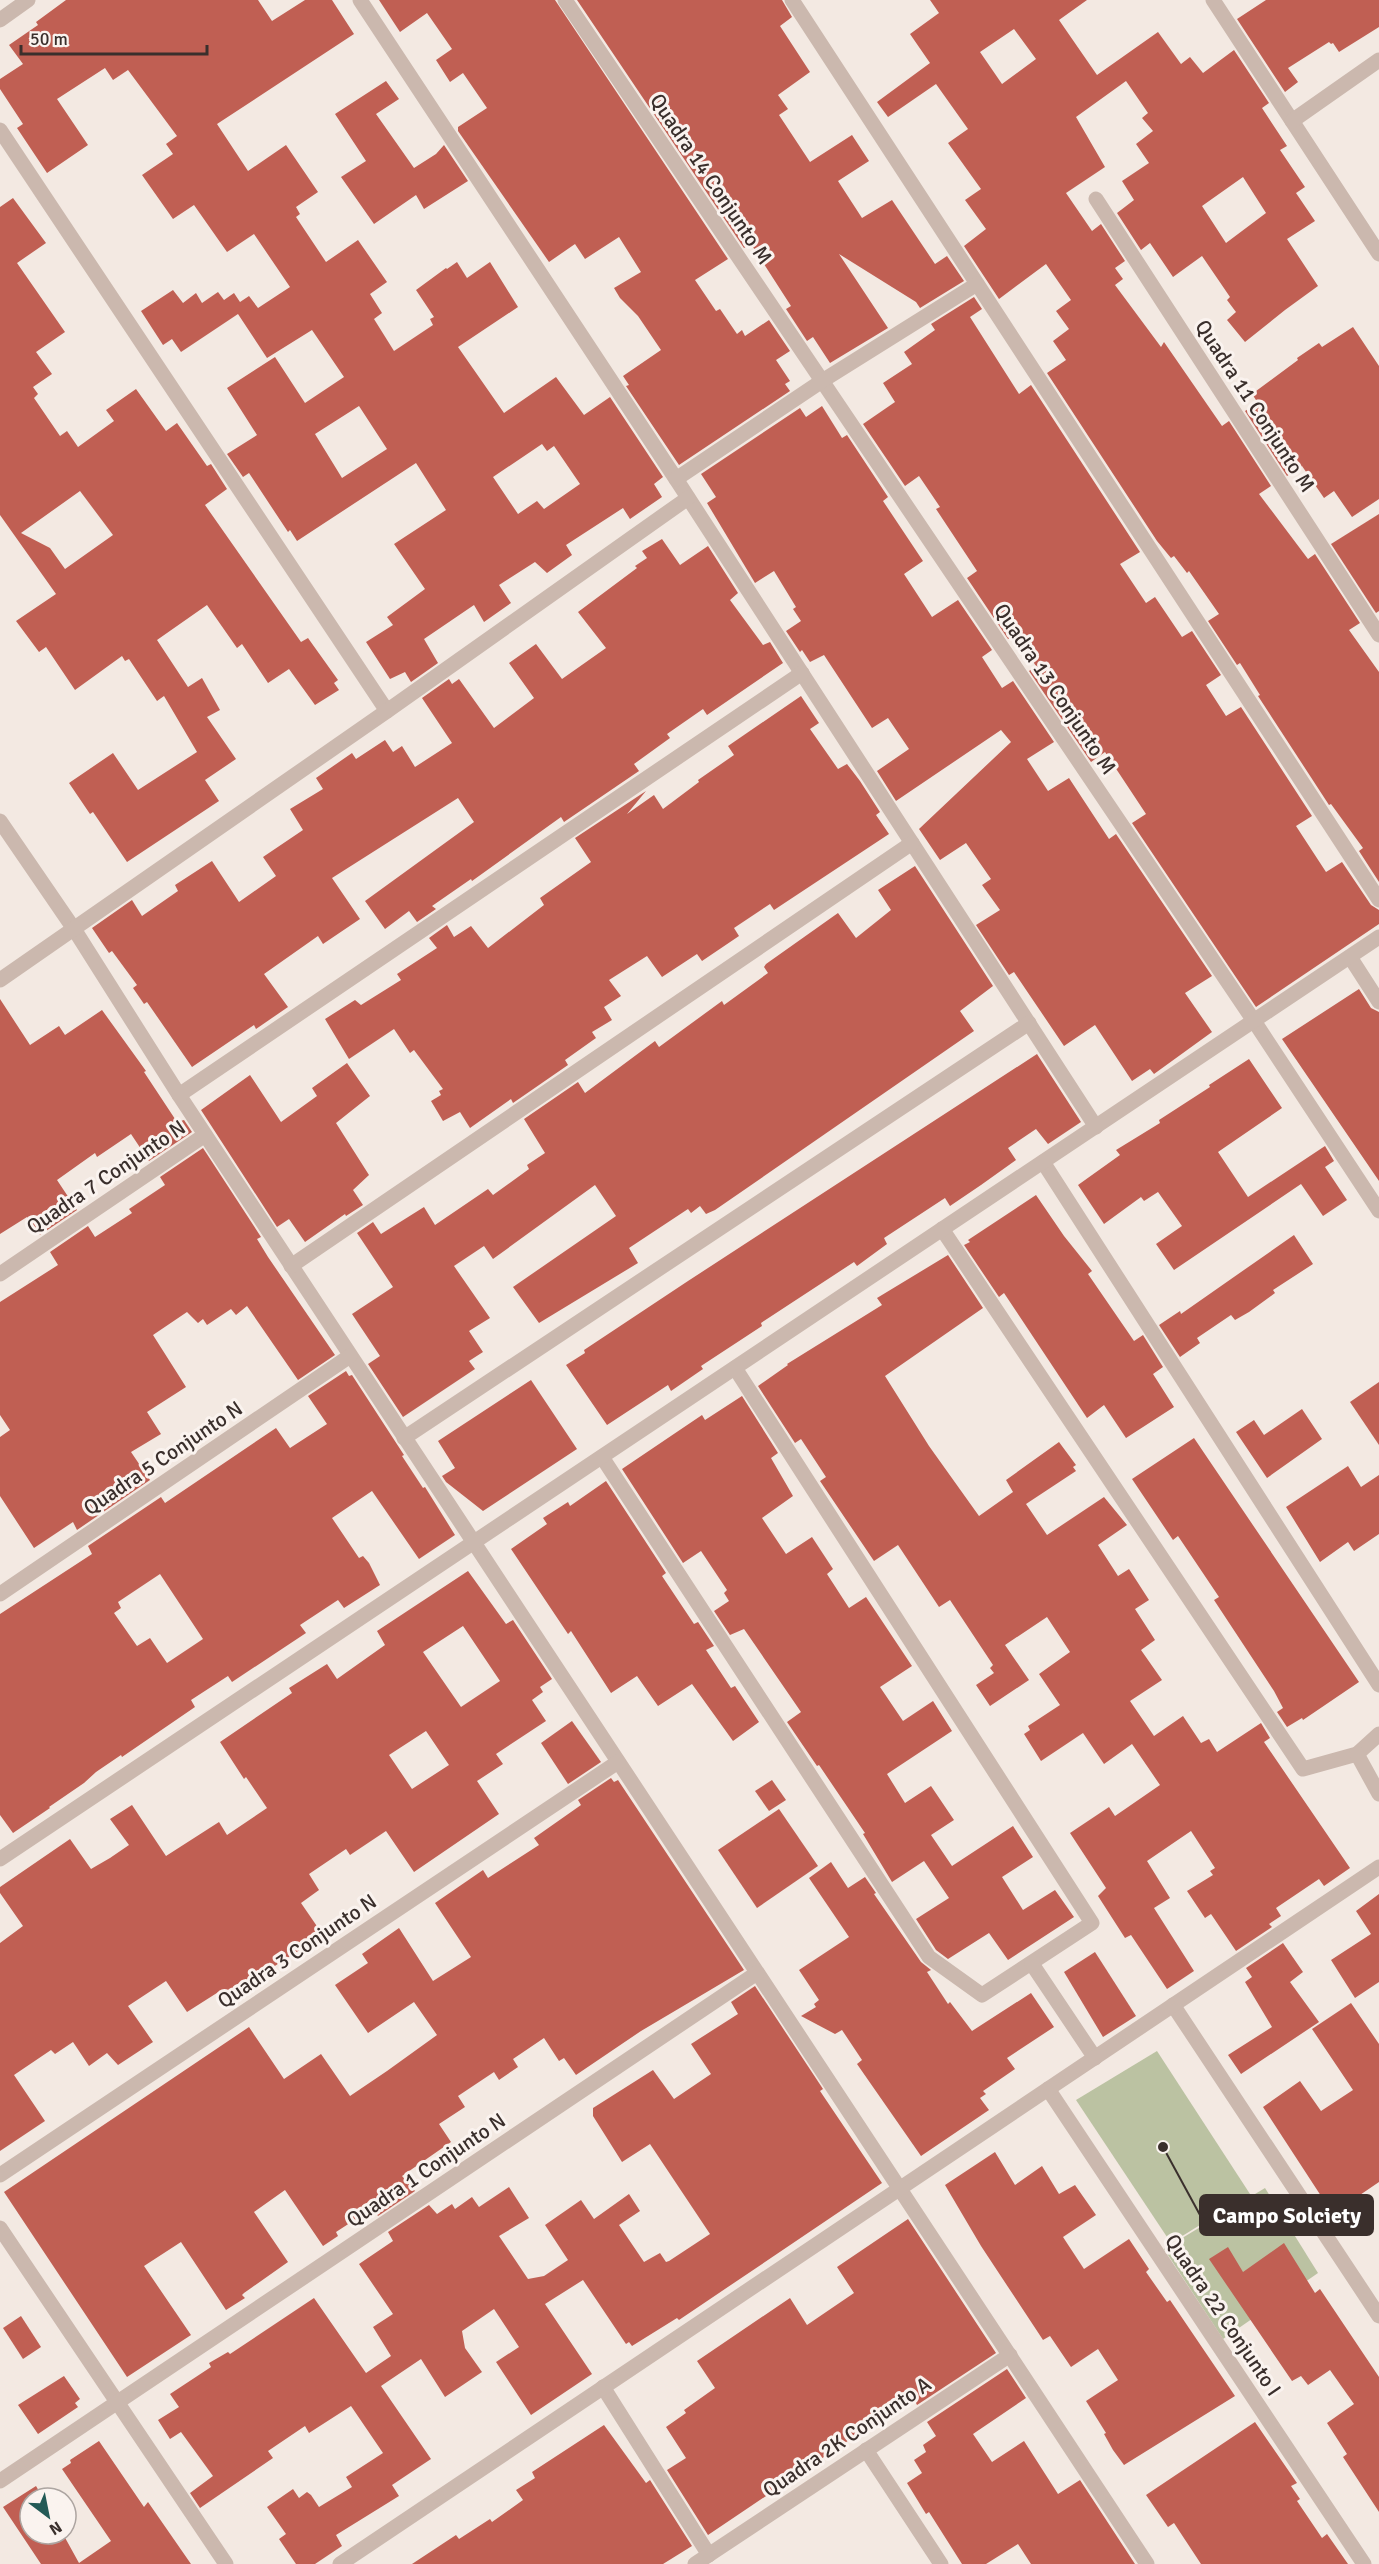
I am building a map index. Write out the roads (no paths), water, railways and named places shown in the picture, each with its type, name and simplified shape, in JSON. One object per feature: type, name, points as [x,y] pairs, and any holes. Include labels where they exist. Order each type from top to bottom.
[{"type":"street","points":[[0,20],[28,0]]},
{"type":"street","points":[[360,0],[676,479],[1096,1127]]},
{"type":"street","name":"Quadra 14 Conjunto M","points":[[565,0],[822,381]]},
{"type":"street","points":[[792,0],[1379,900]]},
{"type":"street","points":[[1220,3],[1292,121],[1379,254]]},
{"type":"street","points":[[1292,121],[1379,60]]},
{"type":"street","points":[[0,130],[387,711]]},
{"type":"street","name":"Quadra 11 Conjunto M","points":[[1096,199],[1379,635]]},
{"type":"street","points":[[676,479],[822,381],[977,284]]},
{"type":"street","name":"Quadra 13 Conjunto M","points":[[822,381],[1254,1021],[1379,1211]]},
{"type":"street","points":[[0,980],[688,498]]},
{"type":"street","points":[[179,1095],[802,673]]},
{"type":"street","points":[[0,821],[74,929],[179,1095],[350,1356],[1147,2564]]},
{"type":"street","points":[[291,1266],[912,843]]},
{"type":"street","points":[[0,1859],[1379,937]]},
{"type":"street","points":[[1350,957],[1379,1002]]},
{"type":"street","points":[[404,1438],[1029,1023]]},
{"type":"street","name":"Quadra 7 Conjunto N","points":[[0,1274],[205,1135]]},
{"type":"street","points":[[1043,1162],[1379,1685]]},
{"type":"street","points":[[942,1229],[1303,1769],[1357,1754],[1379,1734]]},
{"type":"street","name":"Quadra 5 Conjunto N","points":[[0,1594],[350,1356]]},
{"type":"street","points":[[602,1457],[929,1956],[982,1995],[1032,1964],[1092,1923],[735,1368]]},
{"type":"street","points":[[1357,1754],[1379,1794]]},
{"type":"street","name":"Quadra 3 Conjunto N","points":[[0,2175],[618,1762]]},
{"type":"street","points":[[340,2564],[1379,1867]]},
{"type":"street","points":[[1032,1964],[1095,2058]]},
{"type":"street","name":"Quadra 1 Conjunto N","points":[[0,2481],[757,1973]]},
{"type":"street","points":[[1173,2005],[1379,2316]]},
{"type":"street","name":"Quadra 22 Conjunto I","points":[[1048,2089],[1364,2564]]},
{"type":"street","points":[[0,2228],[226,2564]]},
{"type":"street","name":"Quadra 2K Conjunto A","points":[[695,2564],[1010,2355]]},
{"type":"street","points":[[603,2387],[709,2555]]},
{"type":"street","points":[[866,2450],[941,2564]]},
{"type":"place","name":"Campo Solciety","points":[[1163,2147]]}]
